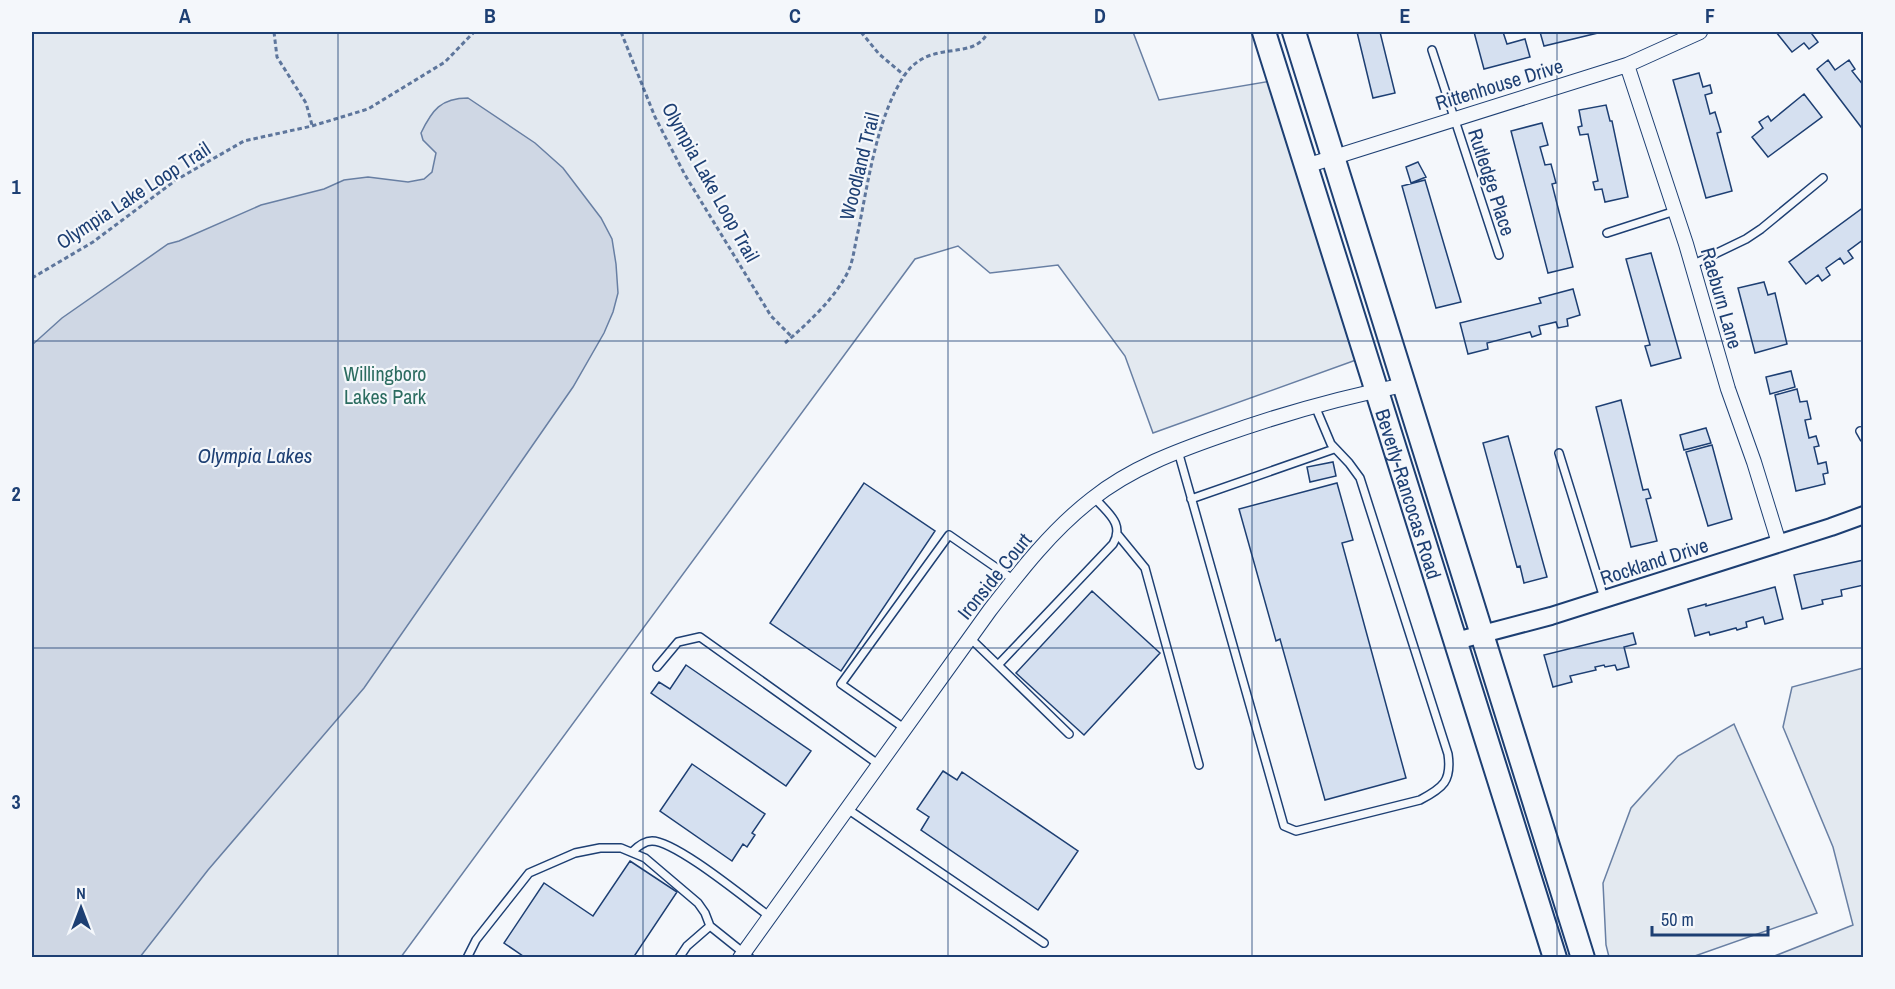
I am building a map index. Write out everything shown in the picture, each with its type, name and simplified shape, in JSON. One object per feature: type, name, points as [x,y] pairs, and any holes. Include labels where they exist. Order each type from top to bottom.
[{"type":"main road","name":"Beverly-Rancocas Road","points":[[1264,32],[1555,957]]},
{"type":"main road","name":"Beverly-Rancocas Road","points":[[1294,32],[1583,957]]},
{"type":"street","name":"Rittenhouse Drive","points":[[1306,166],[1627,65],[1700,32]]},
{"type":"street","name":"Raeburn Lane","points":[[1627,65],[1692,265],[1728,389],[1779,543]]},
{"type":"street","name":"Ironside Court","points":[[744,956],[769,916],[846,808],[1014,580],[1056,531],[1094,497],[1138,470],[1240,429],[1315,406],[1404,385]]},
{"type":"street","name":"Rockland Drive","points":[[1456,641],[1551,616],[1863,515]]},
{"type":"lane","name":"Rutledge Place","points":[[1432,50],[1499,255]]},
{"type":"lane","points":[[1692,265],[1761,229],[1823,178]]},
{"type":"lane","points":[[1607,233],[1675,211]]},
{"type":"lane","points":[[1178,452],[1284,826],[1296,831],[1420,800],[1434,793],[1447,780],[1450,768],[1448,754],[1360,478],[1349,463],[1334,449],[1315,406]]},
{"type":"lane","points":[[1191,499],[1334,449]]},
{"type":"lane","points":[[1559,453],[1605,598]]},
{"type":"lane","points":[[1094,497],[1116,523],[1118,535],[1145,568],[1199,765]]},
{"type":"lane","points":[[904,728],[841,684],[949,535],[1014,580]]},
{"type":"lane","points":[[998,665],[1113,544],[1118,535]]},
{"type":"lane","points":[[657,668],[678,642],[700,637],[878,764]]},
{"type":"lane","points":[[970,638],[1069,734]]},
{"type":"lane","points":[[846,808],[1044,943]]},
{"type":"lane","points":[[632,852],[639,845],[651,841],[665,844],[683,854],[769,916]]},
{"type":"lane","points":[[466,957],[476,940],[529,873],[575,853],[600,848],[621,848],[645,858],[698,903],[710,926],[744,956]]},
{"type":"lane","points":[[679,957],[687,946],[710,926]]},
{"type":"path","points":[[274,32],[278,57],[306,103],[312,126]]},
{"type":"path","name":"Olympia Lake Loop Trail","points":[[32,278],[93,242],[176,180],[244,141],[312,126],[368,110],[446,62],[474,32]]},
{"type":"path","name":"Olympia Lake Loop Trail","points":[[621,32],[655,117],[685,175],[771,316],[792,337]]},
{"type":"path","points":[[861,32],[879,54],[905,75]]},
{"type":"path","name":"Woodland Trail","points":[[785,343],[826,304],[849,268],[882,127],[894,93],[905,75],[912,65],[928,55],[971,48],[984,39],[988,32]]},
{"type":"green space","name":"Willingboro Lakes Park","points":[[32,32],[1133,32],[1159,100],[1271,81],[1356,360],[1153,433],[1125,356],[1058,265],[990,273],[958,246],[915,259],[401,957],[32,957]]},
{"type":"green space","points":[[1863,668],[1863,957],[1772,957],[1853,925],[1833,847],[1783,727],[1792,687]]},
{"type":"green space","points":[[1734,724],[1817,913],[1692,957],[1609,957],[1606,945],[1603,883],[1631,808],[1678,756]]},
{"type":"water","name":"Olympia Lakes","points":[[468,98],[535,143],[563,168],[601,218],[612,239],[618,293],[604,333],[573,387],[364,688],[208,870],[140,957],[32,957],[32,345],[62,318],[168,244],[261,205],[324,189],[344,180],[368,177],[408,182],[424,179],[432,172],[436,153],[423,140],[421,133],[425,125],[444,103]]},
{"type":"building","points":[[1357,32],[1380,32],[1395,93],[1373,98]]},
{"type":"building","points":[[1474,32],[1503,32],[1507,44],[1525,39],[1530,57],[1484,69]]},
{"type":"building","points":[[1540,32],[1602,32],[1544,46]]},
{"type":"building","points":[[1776,32],[1814,32],[1812,34],[1818,42],[1809,49],[1804,43],[1792,52]]},
{"type":"building","points":[[1828,60],[1835,70],[1849,60],[1855,69],[1852,71],[1864,86],[1864,131],[1817,69]]},
{"type":"building","points":[[1699,73],[1703,87],[1710,85],[1712,93],[1705,95],[1710,114],[1715,112],[1721,132],[1717,133],[1732,191],[1706,198],[1673,80]]},
{"type":"building","points":[[1804,94],[1822,117],[1768,157],[1752,137],[1763,128],[1759,122],[1768,116],[1771,121]]},
{"type":"building","points":[[1606,105],[1610,121],[1612,121],[1628,197],[1605,202],[1602,189],[1595,190],[1593,182],[1598,181],[1588,134],[1580,135],[1578,127],[1582,126],[1579,110]]},
{"type":"building","points":[[1542,123],[1548,145],[1540,147],[1545,165],[1551,164],[1556,183],[1552,184],[1573,267],[1548,273],[1511,131]]},
{"type":"building","points":[[1418,162],[1426,177],[1411,183],[1406,167]]},
{"type":"building","points":[[1425,180],[1461,302],[1436,308],[1402,186]]},
{"type":"building","points":[[1864,207],[1864,239],[1848,251],[1853,258],[1844,264],[1840,258],[1826,268],[1830,275],[1822,281],[1818,275],[1806,284],[1789,262]]},
{"type":"building","points":[[1651,253],[1681,358],[1651,366],[1645,346],[1650,345],[1626,259]]},
{"type":"building","points":[[1764,282],[1768,295],[1775,293],[1787,344],[1755,353],[1738,288]]},
{"type":"building","points":[[1573,289],[1580,315],[1567,319],[1568,326],[1558,328],[1556,322],[1539,326],[1541,334],[1532,337],[1530,332],[1487,343],[1488,349],[1468,354],[1460,323],[1541,303],[1539,298]]},
{"type":"building","points":[[1791,371],[1795,387],[1770,394],[1766,377]]},
{"type":"building","points":[[1797,389],[1800,402],[1807,401],[1811,419],[1805,420],[1809,438],[1816,436],[1819,446],[1814,447],[1818,464],[1826,462],[1828,473],[1823,474],[1825,484],[1796,491],[1775,395]]},
{"type":"building","points":[[1621,400],[1643,490],[1648,489],[1651,498],[1646,499],[1657,541],[1631,547],[1596,407]]},
{"type":"building","points":[[1706,428],[1711,443],[1684,450],[1680,435]]},
{"type":"building","points":[[1508,436],[1547,577],[1524,583],[1520,566],[1517,567],[1483,443]]},
{"type":"building","points":[[1712,445],[1732,519],[1708,526],[1686,452]]},
{"type":"building","points":[[1333,462],[1336,476],[1310,482],[1307,467]]},
{"type":"building","points":[[864,483],[935,531],[841,671],[770,623]]},
{"type":"building","points":[[1337,483],[1353,540],[1342,543],[1406,778],[1325,800],[1280,639],[1276,641],[1239,509]]},
{"type":"building","points":[[1864,560],[1864,585],[1841,590],[1842,596],[1822,600],[1823,604],[1802,609],[1794,575]]},
{"type":"building","points":[[1775,587],[1783,619],[1765,624],[1763,617],[1746,622],[1747,627],[1737,630],[1736,628],[1710,635],[1709,632],[1695,636],[1688,609]]},
{"type":"building","points":[[1092,591],[1160,653],[1084,735],[1016,673]]},
{"type":"building","points":[[1633,633],[1636,644],[1624,647],[1629,667],[1617,670],[1615,665],[1595,667],[1596,670],[1570,676],[1572,682],[1553,687],[1544,655]]},
{"type":"building","points":[[686,665],[811,751],[786,786],[651,693],[659,682],[670,689]]},
{"type":"building","points":[[692,764],[765,814],[752,833],[755,835],[747,847],[743,844],[732,861],[660,811]]},
{"type":"building","points":[[943,771],[957,780],[962,772],[1078,851],[1038,910],[921,830],[929,817],[917,809]]},
{"type":"building","points":[[630,861],[677,892],[633,958],[526,958],[504,943],[544,883],[593,916]]}]
